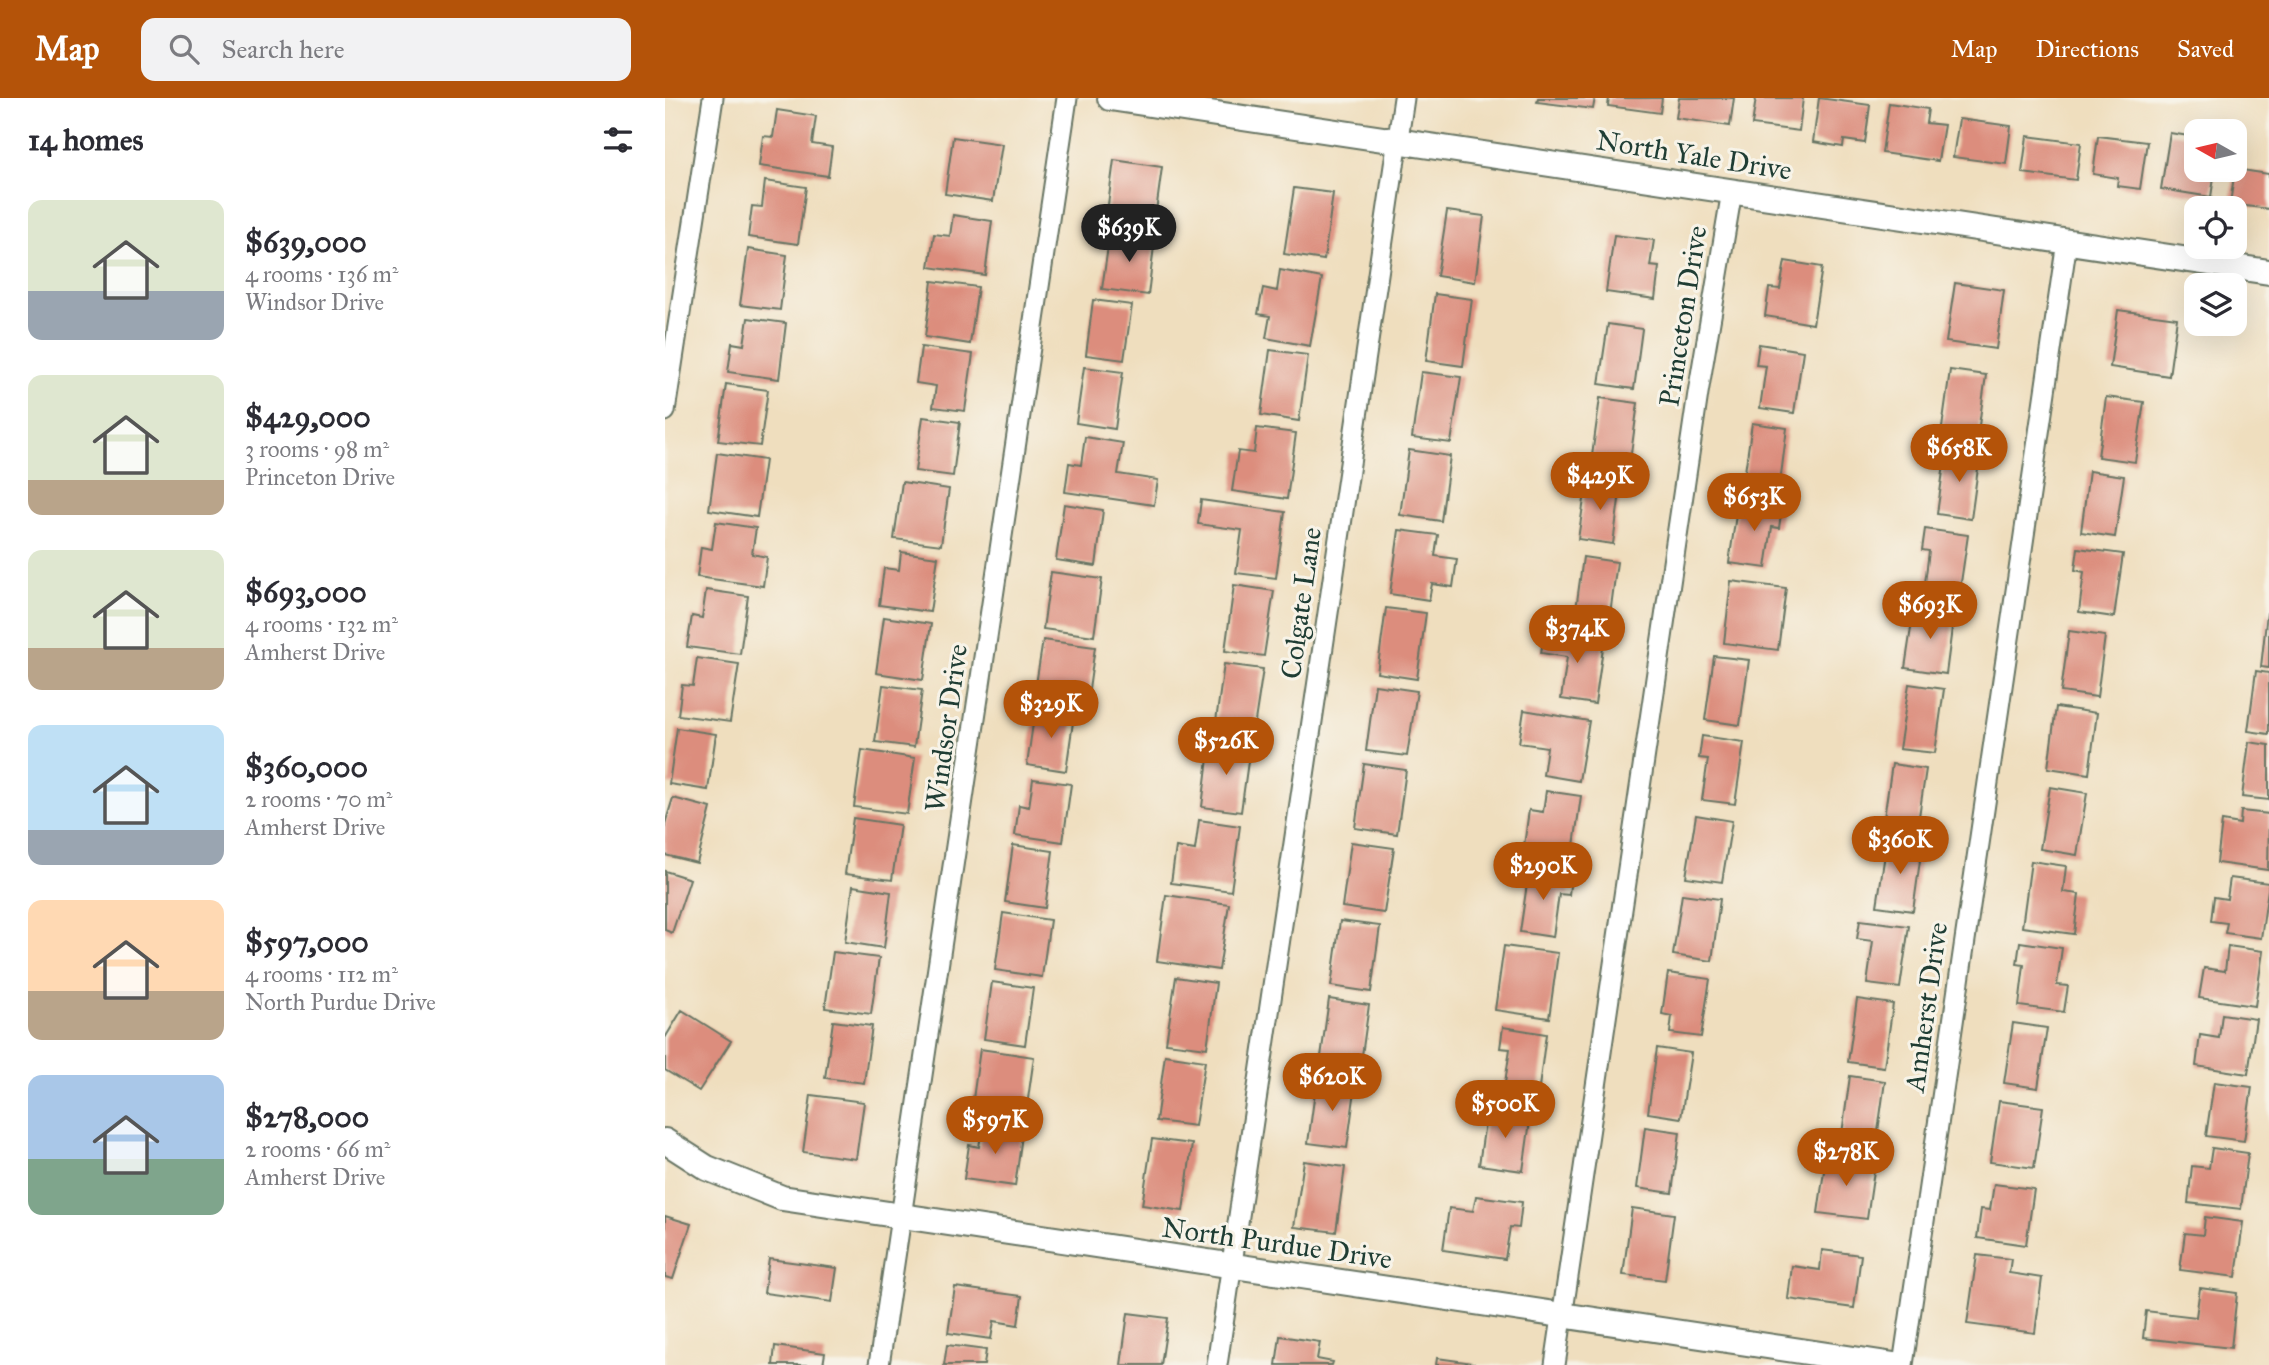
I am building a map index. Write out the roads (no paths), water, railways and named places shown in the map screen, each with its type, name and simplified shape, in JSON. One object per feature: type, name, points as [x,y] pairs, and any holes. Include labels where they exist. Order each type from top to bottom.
[{"type":"street","points":[[665,411],[713,98]]},
{"type":"street","name":"Windsor Drive","points":[[879,1365],[1067,98]]},
{"type":"street","name":"North Yale Drive","points":[[1110,98],[2269,272]]},
{"type":"street","name":"Colgate Lane","points":[[1217,1365],[1404,98]]},
{"type":"street","name":"Princeton Drive","points":[[1555,1365],[1696,407],[1732,191]]},
{"type":"street","name":"Amherst Drive","points":[[1903,1365],[2067,241]]},
{"type":"street","name":"North Purdue Drive","points":[[665,1141],[707,1167],[782,1198],[1893,1365]]}]
